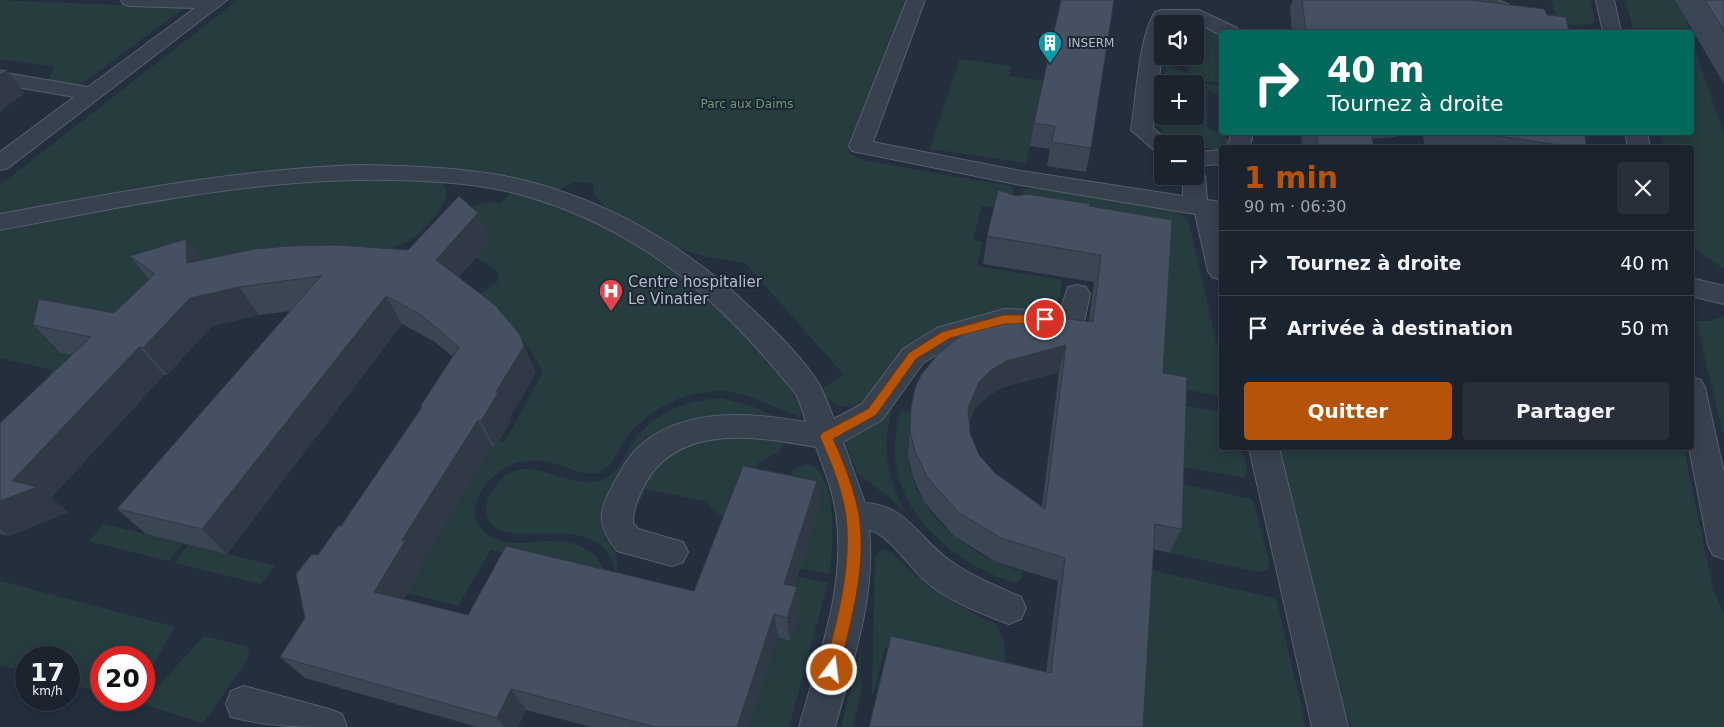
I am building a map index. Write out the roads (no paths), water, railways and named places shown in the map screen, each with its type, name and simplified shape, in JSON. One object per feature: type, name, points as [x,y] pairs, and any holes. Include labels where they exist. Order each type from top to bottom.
[{"type":"lane","points":[[130,0],[215,2]]},
{"type":"lane","points":[[916,0],[860,146],[1019,187],[1207,208]]},
{"type":"lane","points":[[1481,0],[1555,30]]},
{"type":"lane","points":[[1605,0],[1612,30]]},
{"type":"lane","points":[[0,163],[215,2]]},
{"type":"lane","points":[[1154,139],[1142,130],[1154,42],[1162,16],[1199,8],[1227,30]]},
{"type":"lane","points":[[0,78],[92,94]]},
{"type":"lane","points":[[1204,158],[1219,157]]},
{"type":"lane","points":[[0,222],[176,190],[316,174],[408,172],[453,175],[515,186],[552,196],[614,222],[659,248],[729,301],[770,342],[808,390],[842,472],[852,516],[854,554],[846,614],[817,727]]},
{"type":"lane","points":[[1198,185],[1207,208],[1219,262]]},
{"type":"lane","points":[[1694,288],[1724,295]]},
{"type":"lane","points":[[672,552],[628,541],[617,527],[617,515],[628,483],[652,453],[689,434],[736,425],[762,426],[826,437],[872,412],[912,356],[946,335],[1004,320],[1045,319],[1071,322],[1077,294]]},
{"type":"lane","points":[[1694,402],[1724,546]]},
{"type":"lane","points":[[1264,450],[1330,727]]},
{"type":"lane","points":[[852,516],[875,517],[891,524],[936,570],[966,589],[1009,608]]},
{"type":"lane","points":[[244,704],[329,727]]},
{"type":"place","name":"INSERM","points":[[1050,64]]},
{"type":"place","name":"Centre hospitalier Le Vinatier","points":[[611,312]]},
{"type":"park label","name":"Parc aux Daims","points":[[747,104]]}]
